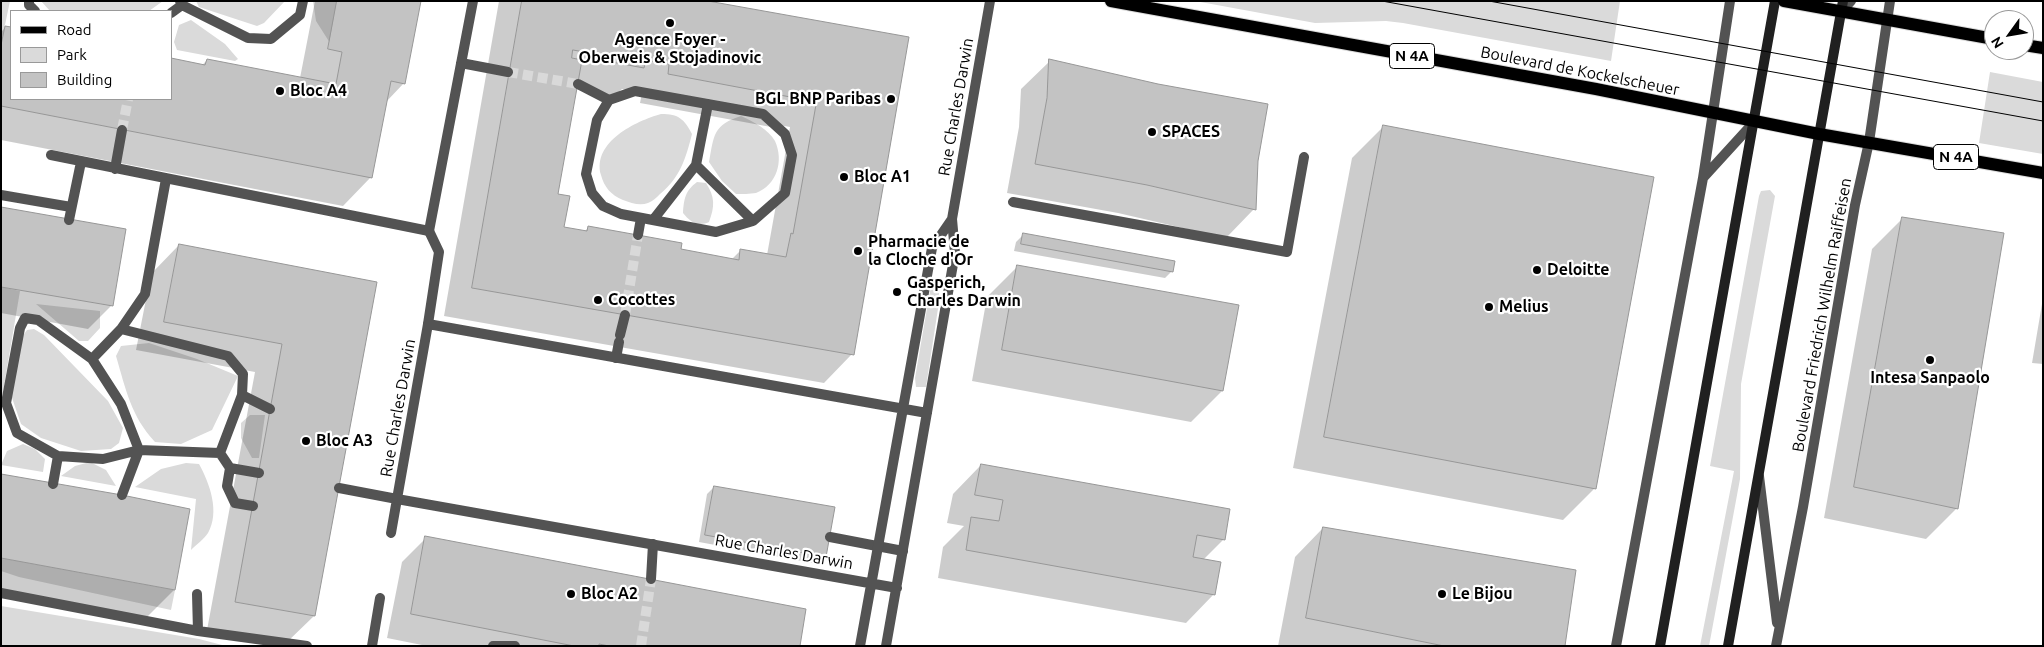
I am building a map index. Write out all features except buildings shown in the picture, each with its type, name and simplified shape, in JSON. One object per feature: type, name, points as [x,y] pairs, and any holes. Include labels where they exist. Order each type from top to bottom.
[{"type":"main road","name":"Boulevard de Kockelscheuer","points":[[1111,1],[1596,89],[1819,134],[2043,173]]},
{"type":"main road","points":[[1660,646],[1775,1]]},
{"type":"main road","points":[[1784,1],[1842,6],[1887,20],[1984,37]]},
{"type":"main road","name":"Boulevard Friedrich Wilhelm Raiffeisen","points":[[1728,646],[1842,6]]},
{"type":"street","points":[[172,12],[181,3],[248,38],[271,39],[300,15],[303,1]]},
{"type":"street","points":[[428,324],[439,252],[429,230],[473,1]]},
{"type":"street","name":"Rue Charles Darwin","points":[[886,646],[955,253],[952,219],[990,1]]},
{"type":"street","points":[[1616,646],[1703,178],[1730,1]]},
{"type":"street","points":[[1842,6],[1851,1]]},
{"type":"street","name":"Boulevard Friedrich Wilhelm Raiffeisen","points":[[1776,646],[1803,507],[1855,205],[1869,142],[1890,1]]},
{"type":"street","points":[[461,63],[508,72]]},
{"type":"street","points":[[578,84],[609,100]]},
{"type":"street","points":[[635,91],[763,114],[784,134],[792,155],[785,193],[753,221],[716,232],[621,214],[603,206],[592,193],[586,174],[597,120],[609,100],[635,91]]},
{"type":"street","points":[[653,220],[696,164],[708,104]]},
{"type":"street","points":[[1703,178],[1755,121]]},
{"type":"street","points":[[114,169],[122,130]]},
{"type":"street","points":[[51,155],[429,230]]},
{"type":"street","points":[[1013,202],[1287,252],[1304,157]]},
{"type":"street","points":[[69,220],[81,162]]},
{"type":"street","points":[[696,164],[753,221]]},
{"type":"street","points":[[92,359],[121,328],[145,294],[166,179]]},
{"type":"street","points":[[1,195],[71,207]]},
{"type":"street","points":[[638,235],[641,218]]},
{"type":"street","name":"Rue Charles Darwin","points":[[860,646],[932,248],[952,219]]},
{"type":"street","points":[[616,358],[625,315]]},
{"type":"street","points":[[122,495],[139,450],[121,404],[92,359],[38,320],[25,318],[20,328],[6,403],[17,433],[58,456],[103,459],[139,450],[220,453]]},
{"type":"street","name":"Rue Charles Darwin","points":[[897,588],[397,499],[428,324],[927,413]]},
{"type":"street","points":[[121,328],[228,356],[243,374],[242,395],[220,453]]},
{"type":"street","points":[[242,395],[270,410]]},
{"type":"street","points":[[220,453],[230,468],[227,486],[235,503],[253,506]]},
{"type":"street","points":[[53,484],[58,456]]},
{"type":"street","points":[[230,468],[259,473]]},
{"type":"street","name":"Boulevard Friedrich Wilhelm Raiffeisen","points":[[1759,476],[1778,634]]},
{"type":"street","points":[[339,488],[397,499],[391,533]]},
{"type":"street","points":[[830,537],[903,551]]},
{"type":"street","points":[[651,579],[653,544]]},
{"type":"street","points":[[1,593],[198,631],[308,646]]},
{"type":"street","points":[[197,594],[198,631]]},
{"type":"street","points":[[372,646],[380,598]]},
{"type":"street","points":[[493,646],[516,646]]},
{"type":"green space","points":[[1,1],[10,1],[1,44]]},
{"type":"green space","points":[[41,1],[163,1],[150,10],[49,10]]},
{"type":"green space","points":[[196,1],[285,1],[264,23],[257,26],[199,7]]},
{"type":"green space","points":[[313,1],[337,1],[330,43],[316,21]]},
{"type":"green space","points":[[1195,1],[1620,1],[1611,61],[1403,23],[1386,21],[1315,23]]},
{"type":"green space","points":[[191,20],[225,44],[238,59],[235,61],[177,50],[174,42],[179,25]]},
{"type":"green space","points":[[1990,72],[2043,82],[2043,154],[1979,143]]},
{"type":"green space","points":[[661,114],[677,116],[692,134],[681,167],[667,188],[650,202],[645,204],[632,203],[615,196],[606,187],[602,179],[600,163],[603,153],[609,143],[618,135],[640,122]]},
{"type":"green space","points":[[741,116],[765,129],[775,141],[778,149],[777,172],[774,178],[756,193],[736,194],[722,181],[709,162],[716,132],[725,123]]},
{"type":"green space","points":[[697,182],[706,183],[713,202],[709,222],[701,224],[691,221],[683,213],[686,196]]},
{"type":"green space","points":[[1770,190],[1775,196],[1741,384],[1740,479],[1709,646],[1700,646],[1734,471],[1710,466],[1759,196],[1761,191]]},
{"type":"green space","points":[[1,287],[20,291],[1,404]]},
{"type":"green space","points":[[931,287],[939,288],[939,302],[926,387],[916,387],[915,378],[930,291]]},
{"type":"green space","points":[[36,304],[100,311],[100,328],[88,341],[79,341]]},
{"type":"green space","points":[[34,329],[44,335],[108,401],[123,428],[119,443],[111,449],[81,451],[41,438],[21,424],[11,395],[22,337],[27,330]]},
{"type":"green space","points":[[149,343],[197,359],[238,376],[212,430],[181,444],[155,442],[147,432],[130,402],[116,356],[121,346]]},
{"type":"green space","points":[[250,415],[265,415],[259,458],[252,458],[241,438],[241,423]]},
{"type":"green space","points":[[23,444],[35,449],[45,459],[43,472],[1,465],[7,451]]},
{"type":"green space","points":[[90,462],[106,470],[116,486],[61,476],[75,466]]},
{"type":"green space","points":[[186,463],[199,464],[210,489],[213,507],[212,525],[208,533],[191,550],[196,499],[135,487],[161,469]]},
{"type":"green space","points":[[1,558],[175,590],[171,610],[19,577],[1,571]]},
{"type":"green space","points":[[1,606],[199,639],[226,646],[1,646]]},
{"type":"tunnel","points":[[508,72],[578,84]]},
{"type":"tunnel","points":[[122,130],[128,100]]},
{"type":"tunnel","points":[[625,315],[638,235]]},
{"type":"tunnel","points":[[641,646],[651,579]]},
{"type":"tram line","points":[[1382,1],[2043,121]]},
{"type":"tram line","points":[[1489,1],[2043,102]]},
{"type":"place","name":"Agence Foyer - Oberweis & Stojadinovic","points":[[670,23]]},
{"type":"place","name":"Bloc A4","points":[[280,91]]},
{"type":"place","name":"BGL BNP Paribas","points":[[891,99]]},
{"type":"place","name":"SPACES","points":[[1152,132]]},
{"type":"place","name":"Bloc A1","points":[[844,177]]},
{"type":"place","name":"Pharmacie de la Cloche d'Or","points":[[858,251]]},
{"type":"place","name":"Deloitte","points":[[1537,270]]},
{"type":"place","name":"Gasperich, Charles Darwin","points":[[897,292]]},
{"type":"place","name":"Cocottes","points":[[598,300]]},
{"type":"place","name":"Melius","points":[[1489,307]]},
{"type":"place","name":"Intesa Sanpaolo","points":[[1930,360]]},
{"type":"place","name":"Bloc A3","points":[[306,441]]},
{"type":"place","name":"Bloc A2","points":[[571,594]]},
{"type":"place","name":"Le Bijou","points":[[1442,594]]}]
